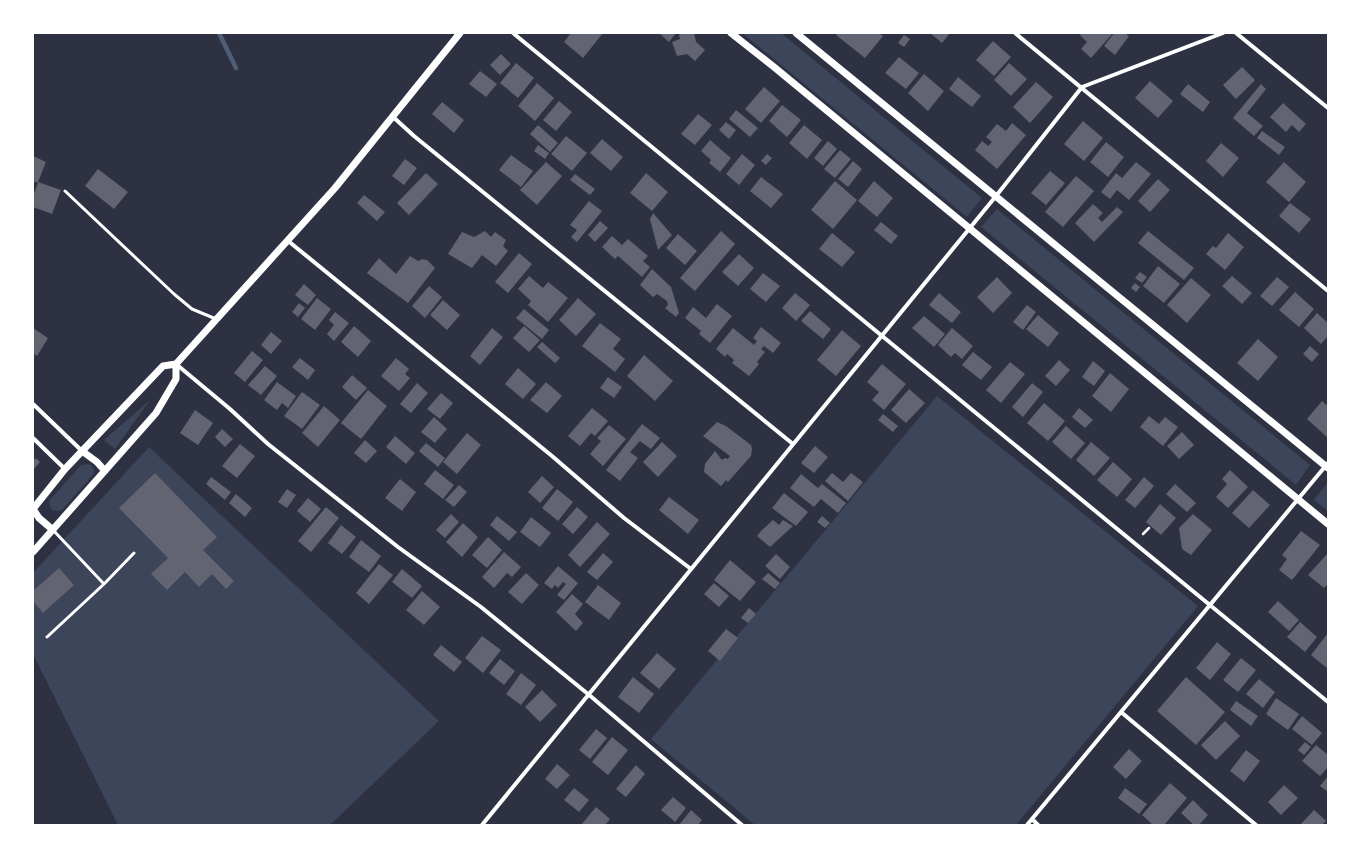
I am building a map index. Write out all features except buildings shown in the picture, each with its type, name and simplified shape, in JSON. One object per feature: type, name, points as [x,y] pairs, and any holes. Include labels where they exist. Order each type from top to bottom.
[{"type":"street","points":[[53,530],[38,518],[33,509],[65,469],[163,366],[176,364],[335,188],[460,33]]},
{"type":"street","points":[[513,33],[1328,702]]},
{"type":"street","points":[[730,33],[774,67],[1328,524]]},
{"type":"street","points":[[796,33],[1327,466],[1027,825]]},
{"type":"street","points":[[1015,33],[1328,291]]},
{"type":"street","points":[[482,825],[996,196],[1082,87],[1223,33]]},
{"type":"street","points":[[1236,33],[1328,108]]},
{"type":"street","points":[[392,116],[420,141],[793,444]]},
{"type":"street","points":[[287,240],[552,456],[624,518],[691,570]]},
{"type":"street","points":[[33,552],[156,413],[176,379],[176,364]]},
{"type":"street","points":[[176,364],[230,409],[268,444],[398,547],[481,607],[588,694],[742,825]]},
{"type":"street","points":[[33,404],[82,450],[98,462],[104,471]]},
{"type":"street","points":[[33,438],[65,469]]},
{"type":"street","points":[[1121,712],[1256,825]]},
{"type":"street","points":[[1032,819],[1038,825]]},
{"type":"lane","points":[[65,191],[174,294],[192,309],[216,319]]},
{"type":"lane","points":[[53,530],[104,584]]},
{"type":"lane","points":[[47,637],[104,584],[134,553]]},
{"type":"path","points":[[1143,534],[1149,528]]},
{"type":"shaded area","points":[[742,33],[781,33],[982,198],[967,217]]},
{"type":"shaded area","points":[[997,209],[1310,465],[1296,485],[981,227]]},
{"type":"shaded area","points":[[937,396],[1198,606],[1016,825],[755,825],[651,739]]},
{"type":"shaded area","points":[[150,400],[115,449],[104,440]]},
{"type":"shaded area","points":[[149,447],[439,721],[330,825],[118,825],[33,654],[33,573]]},
{"type":"shaded area","points":[[81,465],[91,465],[94,470],[93,475],[62,510],[52,510],[49,501]]},
{"type":"shaded area","points":[[1328,482],[1328,511],[1314,500]]},
{"type":"waterway","points":[[219,33],[236,68]]}]
